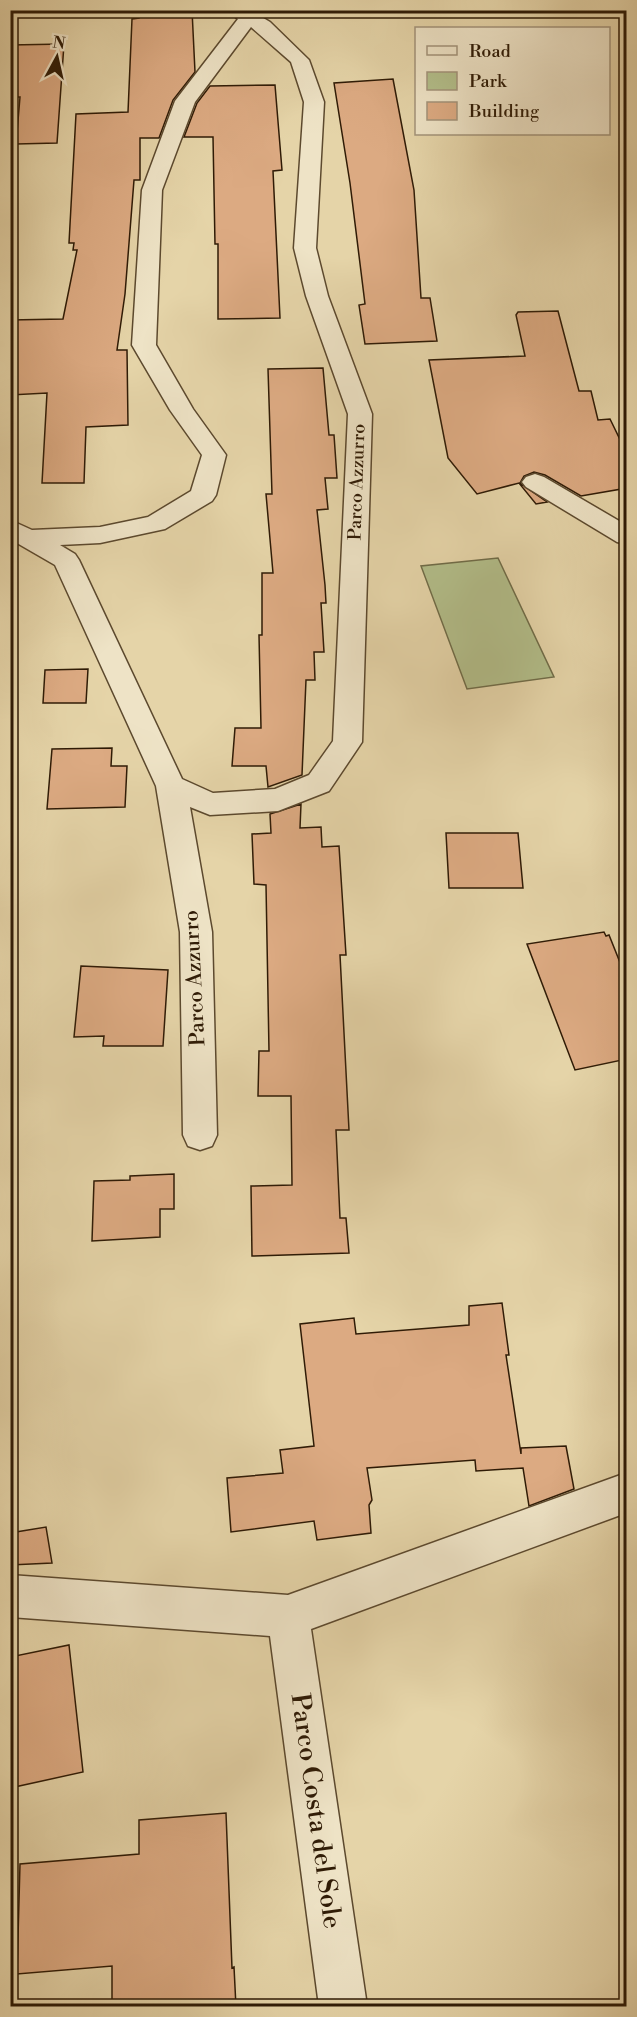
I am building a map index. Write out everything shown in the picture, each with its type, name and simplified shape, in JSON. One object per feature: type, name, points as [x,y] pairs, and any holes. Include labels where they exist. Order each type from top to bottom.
[{"type":"street","name":"Parco Azzurro","points":[[21,533],[100,535],[156,523],[202,495],[214,455],[182,410],[144,345],[152,190],[184,101],[242,14],[263,26],[300,60],[314,102],[305,248],[317,296],[360,414],[347,742],[319,783],[278,800],[210,804],[171,786]]},
{"type":"street","points":[[535,482],[627,536]]},
{"type":"street","name":"Parco Azzurro","points":[[21,533],[66,560],[171,786],[196,932],[200,1135]]},
{"type":"street","points":[[10,1596],[288,1616],[627,1493]]},
{"type":"street","name":"Parco Costa del Sole","points":[[288,1616],[344,2007]]},
{"type":"green space","points":[[498,558],[554,677],[467,689],[421,566]]},
{"type":"building","points":[[139,10],[192,10],[195,72],[173,100],[159,138],[140,138],[140,180],[134,180],[125,294],[117,350],[127,350],[128,425],[86,427],[84,483],[42,483],[47,393],[10,395],[10,320],[63,319],[77,250],[73,250],[74,243],[69,243],[76,114],[128,112],[132,19],[139,18]]},
{"type":"building","points":[[64,44],[57,143],[16,144],[20,97],[10,97],[10,45]]},
{"type":"building","points":[[393,79],[414,190],[421,298],[430,298],[437,341],[365,344],[359,305],[365,304],[350,183],[334,83]]},
{"type":"building","points":[[275,85],[282,170],[273,171],[280,318],[218,319],[218,244],[215,244],[213,137],[184,137],[197,103],[210,86]]},
{"type":"building","points":[[558,311],[579,391],[591,391],[598,420],[610,419],[627,454],[627,488],[581,496],[545,475],[534,472],[524,476],[520,483],[547,502],[536,504],[519,483],[477,494],[448,458],[429,360],[525,356],[516,315],[518,312]]},
{"type":"building","points":[[323,368],[329,435],[334,435],[337,478],[325,478],[328,509],[317,510],[326,603],[321,603],[324,652],[314,652],[315,680],[306,680],[302,775],[268,787],[266,766],[232,766],[235,728],[261,728],[259,635],[262,635],[262,573],[273,573],[266,494],[272,494],[268,369]]},
{"type":"building","points":[[88,669],[86,703],[43,703],[45,670]]},
{"type":"building","points":[[112,748],[111,766],[127,766],[125,807],[47,809],[52,749]]},
{"type":"building","points":[[301,804],[300,828],[321,827],[322,847],[339,846],[346,955],[340,955],[349,1130],[336,1130],[340,1218],[346,1218],[349,1253],[252,1256],[251,1186],[292,1185],[291,1096],[258,1096],[259,1051],[269,1051],[266,885],[254,884],[252,834],[271,833],[270,814]]},
{"type":"building","points":[[446,833],[518,833],[523,888],[449,888]]},
{"type":"building","points":[[604,932],[606,936],[609,935],[627,980],[627,1059],[575,1070],[527,944]]},
{"type":"building","points":[[81,966],[168,970],[163,1046],[103,1046],[104,1036],[74,1037]]},
{"type":"building","points":[[174,1174],[174,1209],[160,1209],[160,1237],[92,1241],[94,1181],[130,1180],[130,1176]]},
{"type":"building","points":[[502,1303],[509,1355],[506,1355],[521,1454],[521,1448],[566,1446],[574,1489],[529,1506],[523,1468],[476,1471],[475,1460],[367,1468],[372,1500],[369,1505],[371,1533],[317,1540],[314,1521],[231,1532],[227,1478],[283,1473],[280,1450],[314,1446],[300,1324],[354,1318],[356,1334],[469,1325],[469,1306]]},
{"type":"building","points":[[46,1527],[52,1563],[10,1565],[10,1533]]},
{"type":"building","points":[[69,1645],[83,1772],[10,1788],[10,1657]]},
{"type":"building","points":[[226,1813],[232,1968],[234,1967],[236,2007],[112,2007],[112,1966],[17,1974],[20,1864],[139,1854],[139,1820]]}]
